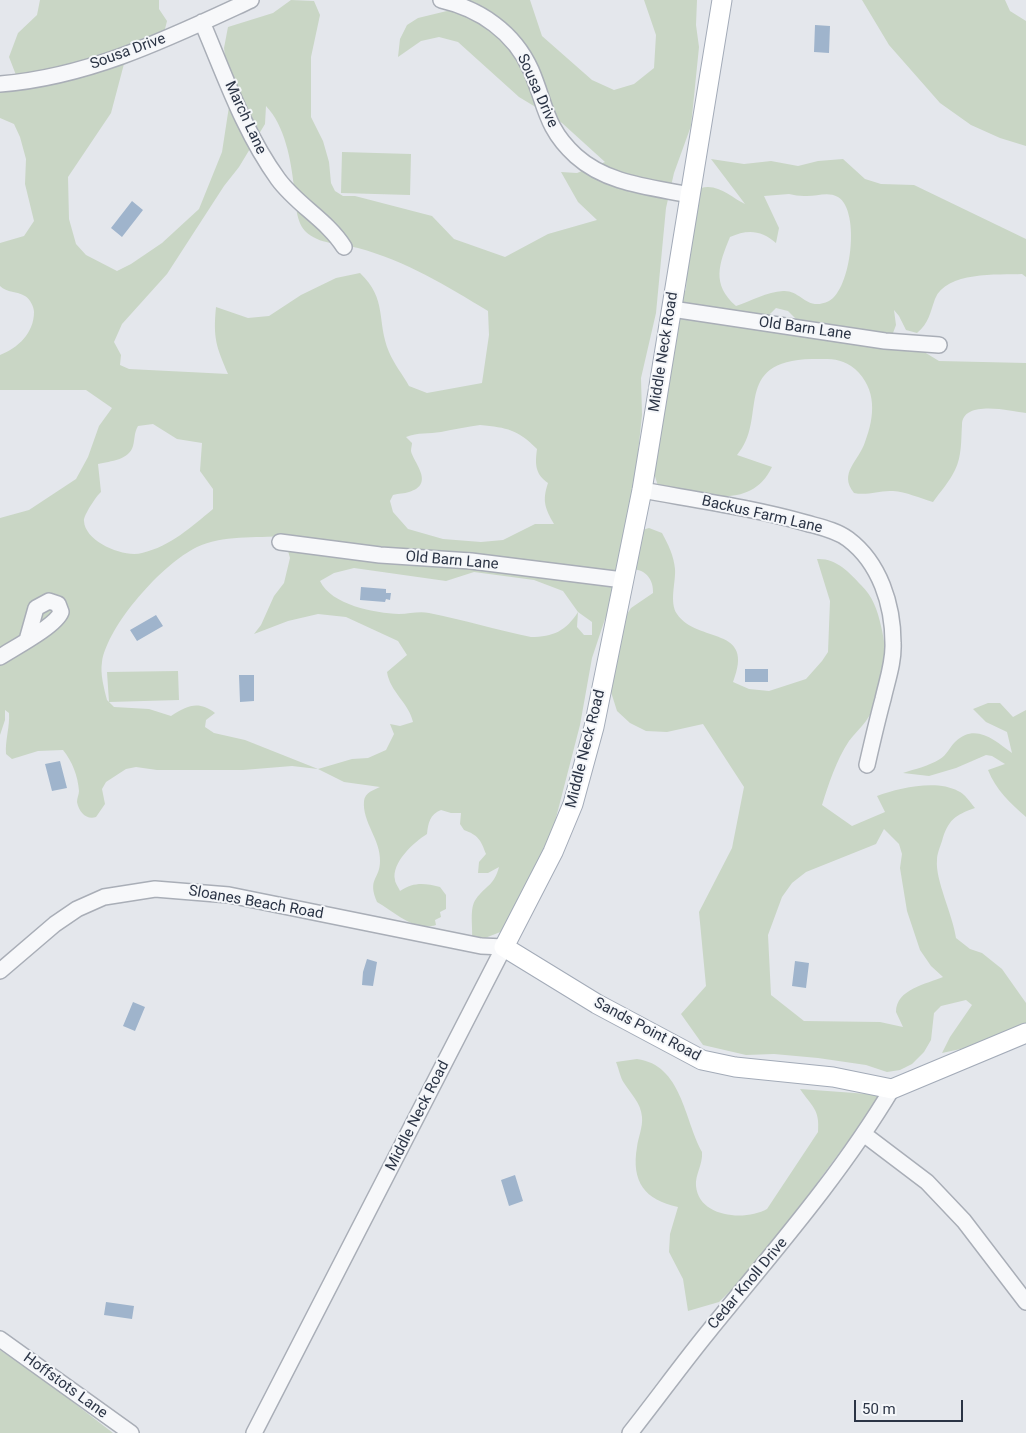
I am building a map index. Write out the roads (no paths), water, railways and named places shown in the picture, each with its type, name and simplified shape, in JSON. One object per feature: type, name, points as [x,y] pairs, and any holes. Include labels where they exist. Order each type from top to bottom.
[{"type":"main road","name":"Middle Neck Road","points":[[504,947],[553,852],[573,804],[594,727],[642,490],[722,0]]},
{"type":"main road","name":"Sands Point Road","points":[[504,947],[597,1004],[702,1060],[735,1067],[833,1077],[892,1089]]},
{"type":"main road","points":[[892,1089],[1026,1033]]},
{"type":"street","name":"Sousa Drive","points":[[0,84],[27,82],[117,58],[251,0]]},
{"type":"street","name":"Sousa Drive","points":[[441,0],[485,16],[502,29],[517,46],[531,69],[551,126],[576,157],[593,169],[618,181],[690,195]]},
{"type":"street","name":"March Lane","points":[[202,22],[255,145],[280,182],[336,234],[344,247]]},
{"type":"street","name":"Old Barn Lane","points":[[672,309],[884,341],[939,345]]},
{"type":"street","name":"Backus Farm Lane","points":[[642,490],[782,517],[833,531],[847,538],[861,550],[874,568],[883,587],[891,610],[894,644],[891,666],[867,765]]},
{"type":"street","name":"Old Barn Lane","points":[[280,542],[380,555],[471,561],[623,580]]},
{"type":"street","points":[[0,657],[27,640]]},
{"type":"street","name":"Sloanes Beach Road","points":[[0,969],[55,924],[78,909],[104,897],[155,889],[188,890],[229,895],[482,946],[504,947]]},
{"type":"street","name":"Middle Neck Road","points":[[254,1433],[504,947]]},
{"type":"street","points":[[892,1089],[865,1135],[934,1189],[964,1221],[1026,1302]]},
{"type":"street","name":"Cedar Knoll Drive","points":[[630,1433],[709,1332],[794,1229],[865,1135]]},
{"type":"street","name":"Hoffstots Lane","points":[[0,1339],[131,1433]]},
{"type":"water","points":[[815,25],[830,26],[829,53],[814,52]]},
{"type":"water","points":[[132,201],[143,210],[122,237],[111,228]]},
{"type":"water","points":[[361,587],[386,589],[386,593],[391,593],[390,600],[386,599],[385,602],[360,600]]},
{"type":"water","points":[[156,615],[163,626],[137,641],[130,630]]},
{"type":"water","points":[[745,669],[768,669],[768,682],[745,682]]},
{"type":"water","points":[[239,675],[254,675],[254,701],[240,702]]},
{"type":"water","points":[[60,761],[67,788],[52,791],[45,764]]},
{"type":"water","points":[[367,959],[377,962],[373,986],[362,985]]},
{"type":"water","points":[[795,961],[809,963],[806,988],[792,986]]},
{"type":"water","points":[[133,1002],[145,1007],[135,1031],[123,1026]]},
{"type":"water","points":[[515,1175],[523,1201],[509,1206],[501,1180]]},
{"type":"water","points":[[106,1302],[134,1306],[132,1319],[104,1315]]}]
